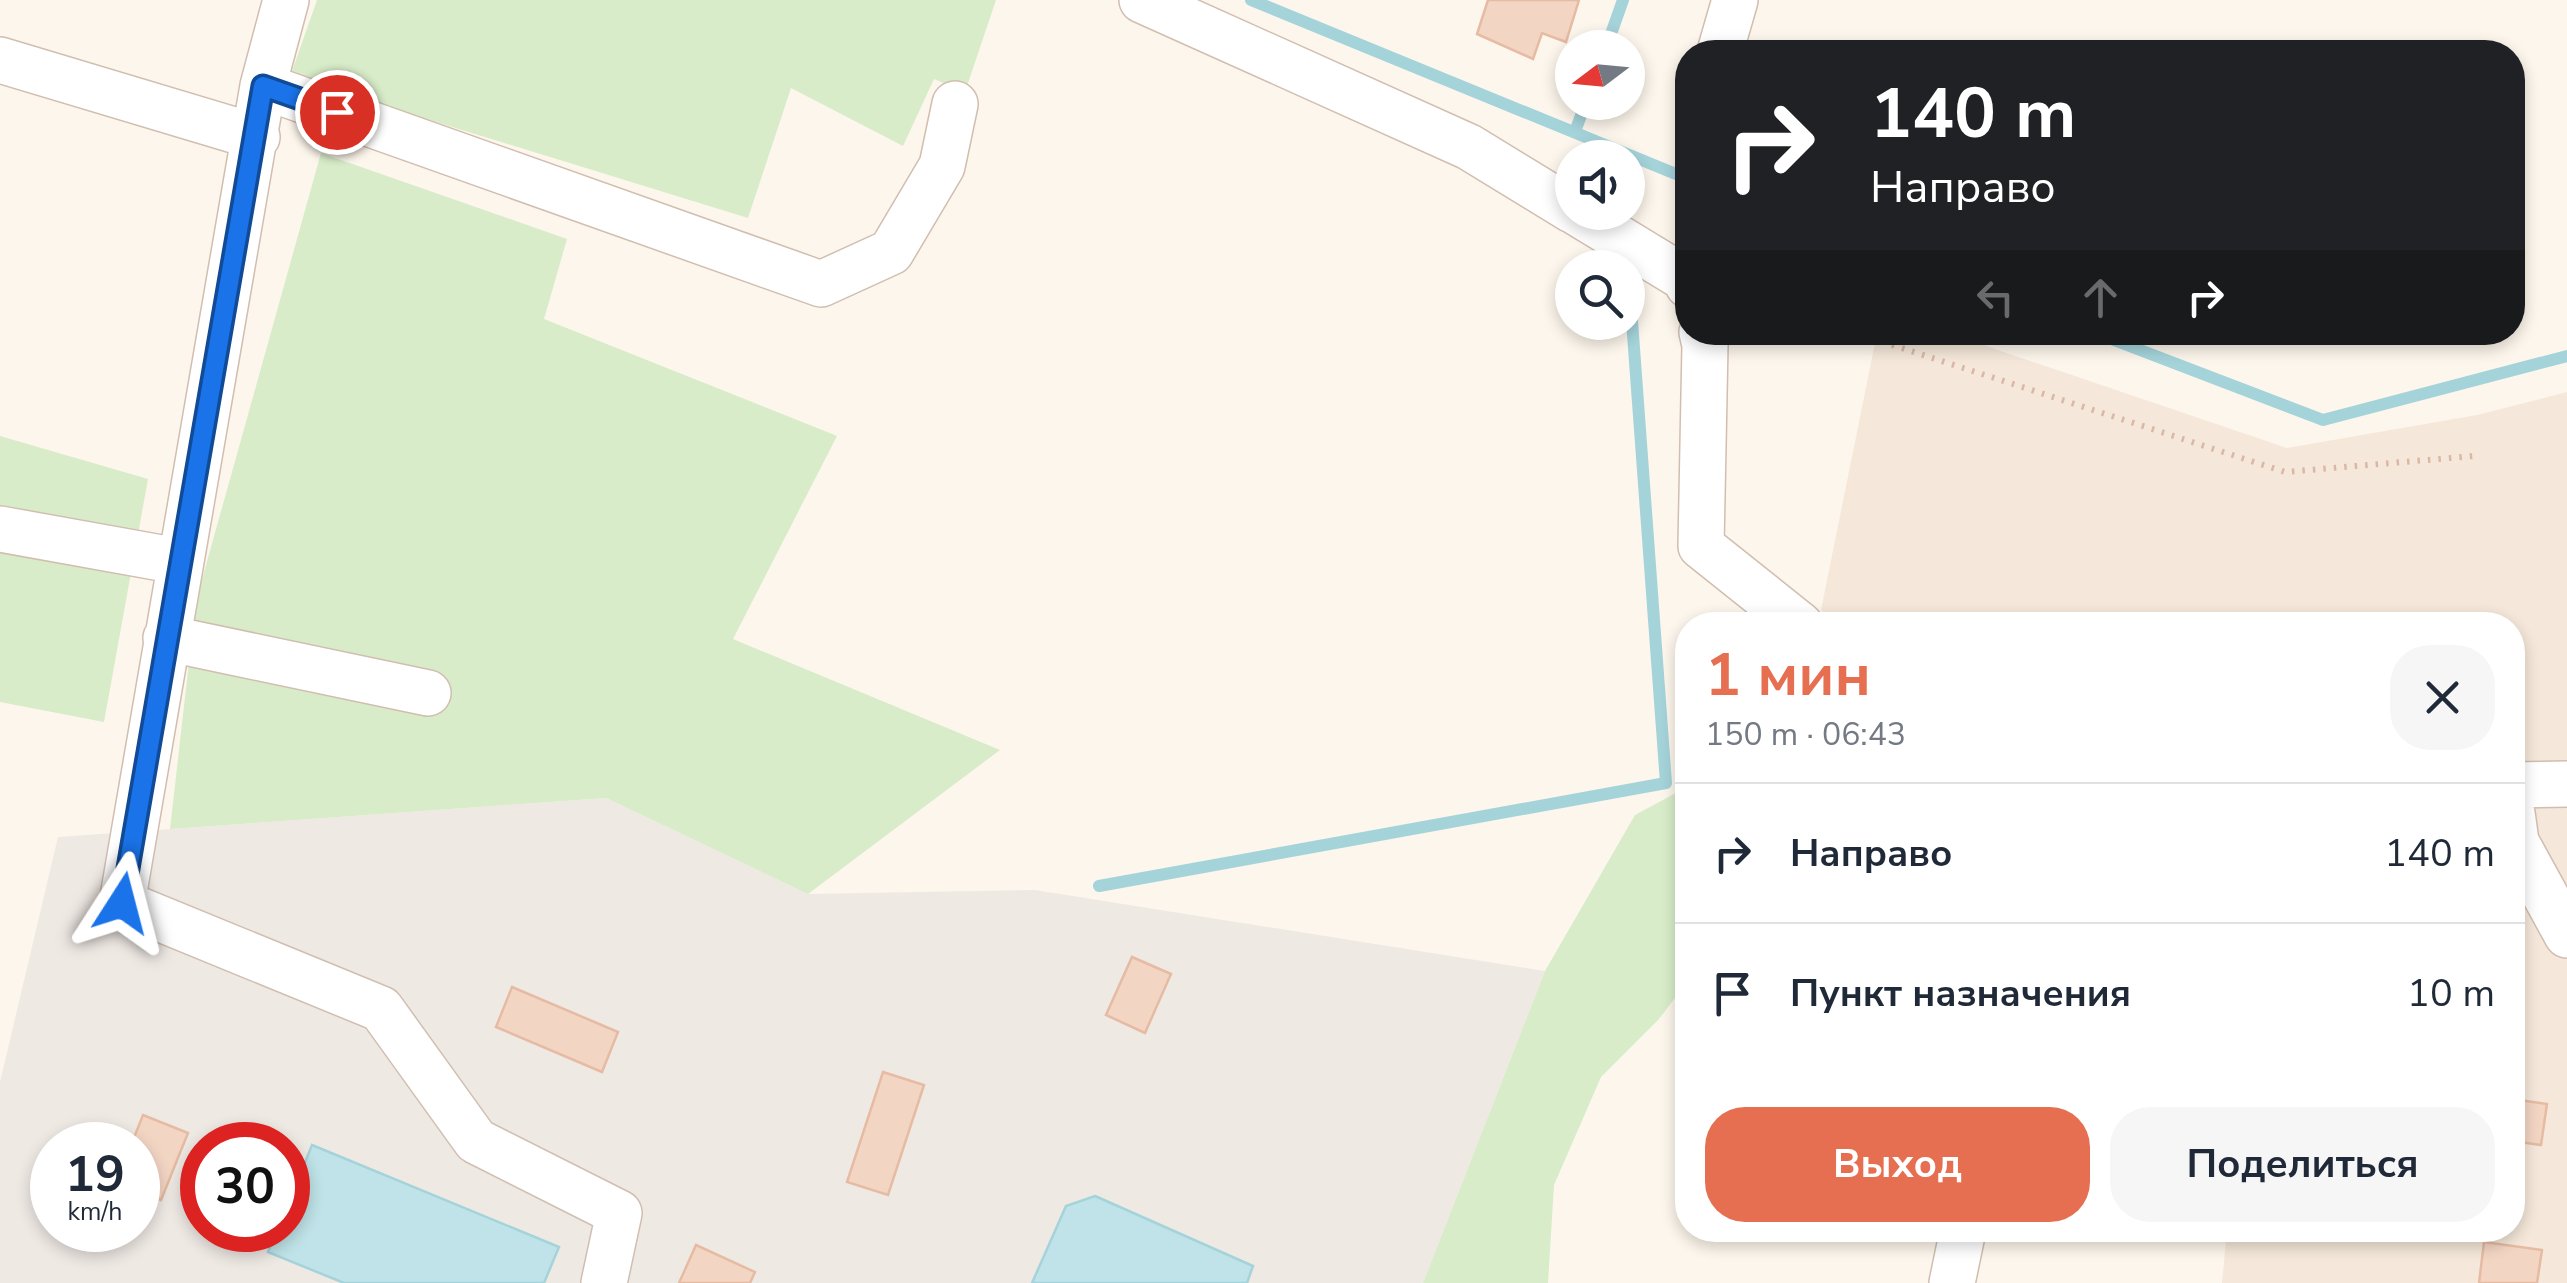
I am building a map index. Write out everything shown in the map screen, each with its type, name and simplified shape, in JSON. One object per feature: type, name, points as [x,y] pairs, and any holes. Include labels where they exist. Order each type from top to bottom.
[{"type":"street","points":[[286,0],[263,86],[122,903],[381,1008],[476,1141],[619,1213],[604,1283]]},
{"type":"street","points":[[1142,0],[1469,147],[1555,199]]},
{"type":"street","points":[[1724,40],[1736,0]]},
{"type":"street","points":[[0,60],[256,137]]},
{"type":"street","points":[[263,86],[821,284],[891,252],[942,166],[955,104]]},
{"type":"street","points":[[1605,230],[1675,272]]},
{"type":"street","points":[[1705,345],[1701,546],[1784,612]]},
{"type":"street","points":[[0,529],[178,561]]},
{"type":"street","points":[[166,638],[428,693]]},
{"type":"street","points":[[2525,784],[2567,784]]},
{"type":"street","points":[[2525,858],[2567,935]]},
{"type":"street","points":[[1952,1283],[1961,1242]]},
{"type":"path","points":[[1892,345],[2285,472],[2474,456]]},
{"type":"shaded area","points":[[1875,345],[1983,345],[2287,448],[2477,415],[2567,392],[2567,1283],[2222,1283],[2226,1242],[2525,1242],[2525,612],[1821,610]]},
{"type":"shaded area","points":[[606,798],[808,894],[1035,890],[1545,971],[1423,1283],[0,1283],[0,1082],[58,837]]},
{"type":"green space","points":[[317,0],[996,0],[965,92],[934,79],[903,146],[791,88],[748,218],[290,77]]},
{"type":"green space","points":[[321,153],[567,239],[544,319],[837,436],[733,639],[1000,750],[808,894],[606,798],[170,829],[196,601]]},
{"type":"green space","points":[[0,436],[148,479],[104,722],[0,702]]},
{"type":"green space","points":[[1675,793],[1675,998],[1601,1077],[1554,1185],[1548,1283],[1423,1283],[1545,971],[1635,815]]},
{"type":"water","points":[[312,1145],[559,1247],[544,1283],[344,1283],[268,1252],[310,1252]]},
{"type":"water","points":[[1095,1196],[1253,1266],[1247,1283],[1032,1283],[1066,1206]]},
{"type":"building","points":[[1488,0],[1579,0],[1570,30],[1555,30],[1555,38],[1542,33],[1533,59],[1477,34]]},
{"type":"building","points":[[1132,957],[1171,974],[1145,1033],[1106,1015]]},
{"type":"building","points":[[512,987],[618,1032],[602,1072],[496,1027]]},
{"type":"building","points":[[883,1072],[924,1085],[888,1195],[847,1182]]},
{"type":"building","points":[[2525,1101],[2547,1104],[2541,1145],[2525,1143]]},
{"type":"building","points":[[143,1115],[180,1130],[180,1153],[161,1200],[160,1122],[140,1122]]},
{"type":"building","points":[[2484,1242],[2542,1250],[2537,1283],[2479,1283]]},
{"type":"building","points":[[696,1245],[755,1272],[750,1283],[679,1283]]},
{"type":"waterway","points":[[1251,0],[1675,174]]},
{"type":"waterway","points":[[1612,30],[1623,0]]},
{"type":"waterway","points":[[1576,129],[1579,120]]},
{"type":"waterway","points":[[1099,886],[1666,783],[1633,340]]},
{"type":"waterway","points":[[2127,345],[2323,420],[2567,356]]},
{"type":"route","points":[[122,903],[263,86],[337,112]]}]
